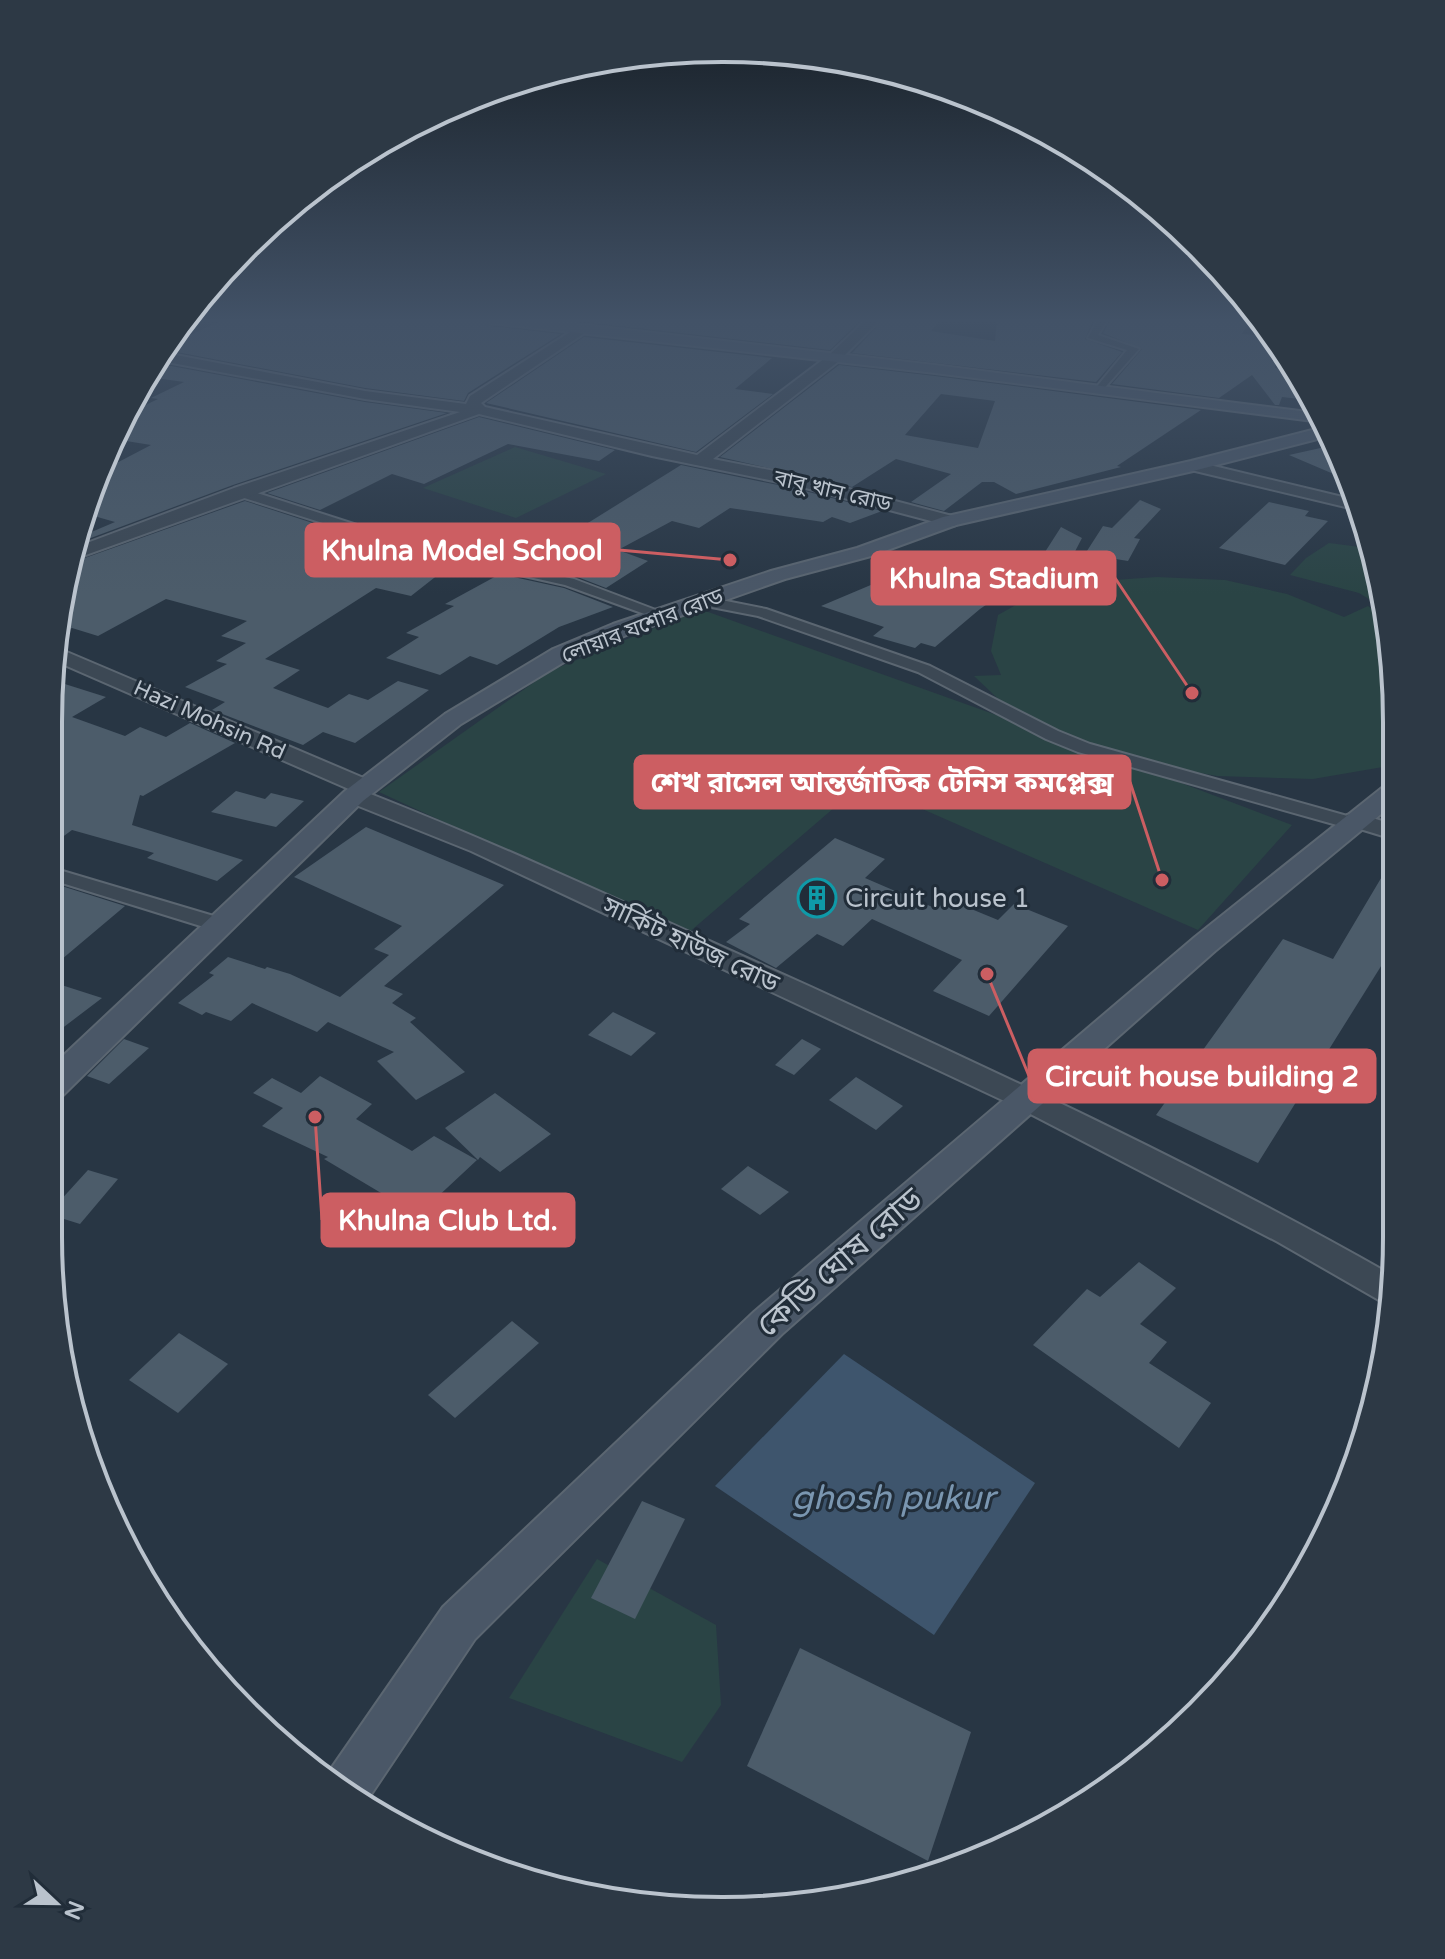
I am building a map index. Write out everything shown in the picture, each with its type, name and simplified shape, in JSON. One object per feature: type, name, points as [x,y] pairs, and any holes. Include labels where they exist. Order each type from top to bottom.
[{"type":"main road","points":[[1260,410],[1308,417]]},
{"type":"main road","name":"লোয়ার যশোর রোড","points":[[62,1077],[359,792],[453,719],[561,654],[701,601],[778,575],[864,552],[950,521],[1193,466],[1317,434]]},
{"type":"main road","name":"কেডি ঘোষ রোড","points":[[350,1782],[459,1623],[768,1323],[1026,1098],[1383,799]]},
{"type":"street","points":[[86,550],[240,492],[479,410]]},
{"type":"street","name":"বাবু খান রোড","points":[[482,410],[800,481],[950,521]]},
{"type":"street","points":[[700,461],[766,410]]},
{"type":"street","points":[[1193,466],[1345,502]]},
{"type":"street","points":[[240,492],[412,547],[569,582],[661,615]]},
{"type":"street","points":[[701,601],[761,612],[924,669],[1052,735],[1084,748],[1383,829]]},
{"type":"street","name":"Hazi Mohsin Rd","points":[[65,658],[359,792]]},
{"type":"street","name":"সার্কিট হাউজ রোড","points":[[359,792],[1026,1098],[1290,1233],[1381,1286]]},
{"type":"street","points":[[62,877],[220,925]]},
{"type":"green space","points":[[515,447],[606,474],[516,518],[423,488]]},
{"type":"green space","points":[[1329,543],[1359,547],[1371,600],[1359,593],[1290,575],[1306,558]]},
{"type":"green space","points":[[1157,577],[1225,580],[1287,594],[1344,617],[1368,606],[1373,609],[1382,679],[1383,767],[1313,779],[1217,776],[1097,751],[1292,825],[1198,930],[863,783],[687,934],[379,792],[550,671],[700,609],[1058,737],[1011,711],[974,676],[1001,675],[991,651],[998,615],[1035,594],[1085,582]]},
{"type":"green space","points":[[597,1559],[716,1625],[721,1705],[682,1762],[509,1698]]},
{"type":"water","name":"ghosh pukur","points":[[844,1354],[1035,1483],[934,1635],[715,1486]]},
{"type":"building","points":[[140,410],[428,410],[447,413],[233,485],[89,539],[91,532],[115,522],[95,516],[115,464],[151,445],[125,441]]},
{"type":"building","points":[[518,410],[751,410],[696,452]]},
{"type":"building","points":[[780,410],[927,410],[905,435],[978,448],[992,410],[1200,410],[1117,466],[1121,467],[1016,494],[994,482],[982,482],[944,511],[911,502],[951,474],[896,459],[852,487],[720,457]]},
{"type":"building","points":[[479,417],[615,450],[599,461],[508,444],[424,484],[392,474],[320,510],[267,493]]},
{"type":"building","points":[[1323,447],[1335,474],[1289,455]]},
{"type":"building","points":[[681,465],[797,489],[882,511],[850,523],[832,517],[823,522],[730,508],[699,528],[672,521],[618,550],[648,561],[606,588],[575,576],[522,564]]},
{"type":"building","points":[[1140,500],[1161,509],[1134,538],[1140,539],[1128,561],[1085,554],[1103,526],[1112,528]]},
{"type":"building","points":[[245,501],[325,527],[321,529],[453,563],[411,596],[376,588],[265,659],[300,670],[273,688],[328,708],[349,694],[368,700],[398,681],[429,690],[355,743],[323,732],[303,745],[212,710],[225,702],[185,687],[227,664],[216,661],[246,643],[221,636],[247,621],[166,599],[98,636],[69,629],[83,558]]},
{"type":"building","points":[[1269,502],[1309,511],[1305,516],[1328,521],[1285,565],[1219,548]]},
{"type":"building","points":[[1061,527],[1082,538],[1069,563],[1065,563],[1053,582],[1029,577]]},
{"type":"building","points":[[930,560],[1012,587],[935,647],[921,643],[915,648],[873,636],[884,627],[821,606]]},
{"type":"building","points":[[500,574],[564,588],[613,607],[559,627],[497,665],[470,656],[440,675],[386,658],[419,637],[406,633],[454,606],[445,604]]},
{"type":"building","points":[[63,683],[106,697],[72,717],[125,736],[140,727],[166,737],[190,723],[235,743],[140,795],[132,825],[243,860],[217,881],[147,858],[154,853],[72,830],[62,837]]},
{"type":"building","points":[[236,791],[265,799],[271,793],[304,801],[276,827],[211,812]]},
{"type":"building","points":[[366,827],[504,885],[384,986],[403,994],[392,1003],[416,1018],[410,1022],[465,1072],[416,1100],[377,1061],[394,1052],[328,1022],[317,1032],[252,1003],[231,1021],[206,1012],[202,1015],[178,1003],[214,975],[209,973],[228,957],[290,974],[340,997],[389,955],[374,949],[402,926],[294,877]]},
{"type":"building","points":[[835,838],[885,859],[865,878],[937,909],[947,899],[998,920],[1014,904],[1068,926],[989,1016],[933,991],[962,960],[872,919],[843,946],[817,934],[776,968],[726,942],[750,924],[739,919]]},
{"type":"building","points":[[1383,875],[1383,963],[1258,1163],[1156,1115],[1283,939],[1333,959]]},
{"type":"building","points":[[62,886],[125,906],[62,959]]},
{"type":"building","points":[[62,985],[102,998],[62,1028]]},
{"type":"building","points":[[613,1012],[656,1033],[631,1056],[588,1035]]},
{"type":"building","points":[[124,1039],[149,1048],[109,1084],[87,1076]]},
{"type":"building","points":[[802,1039],[821,1049],[794,1075],[775,1065]]},
{"type":"building","points":[[320,1076],[372,1104],[356,1119],[412,1151],[434,1136],[477,1160],[418,1215],[324,1159],[328,1157],[262,1126],[283,1108],[253,1093],[272,1078],[301,1093]]},
{"type":"building","points":[[856,1077],[903,1106],[876,1130],[829,1100]]},
{"type":"building","points":[[495,1093],[551,1134],[500,1172],[480,1157],[478,1160],[445,1128]]},
{"type":"building","points":[[748,1166],[789,1192],[760,1215],[721,1189]]},
{"type":"building","points":[[88,1170],[118,1179],[80,1224],[62,1218],[62,1199]]},
{"type":"building","points":[[1139,1262],[1176,1288],[1140,1324],[1167,1342],[1149,1363],[1211,1403],[1179,1448],[1033,1345],[1087,1289],[1100,1297]]},
{"type":"building","points":[[512,1321],[539,1343],[455,1418],[428,1395]]},
{"type":"building","points":[[179,1333],[228,1364],[178,1413],[129,1380]]},
{"type":"building","points":[[642,1501],[685,1519],[635,1619],[591,1598]]},
{"type":"building","points":[[800,1648],[971,1732],[928,1861],[747,1766]]},
{"type":"place","name":"Khulna Model School","points":[[730,560]]},
{"type":"place","name":"Khulna Stadium","points":[[1192,693]]},
{"type":"place","name":"শেখ রাসেল আন্তর্জাতিক টেনিস কমপ্লেক্স","points":[[1162,880]]},
{"type":"place","name":"Circuit house 1","points":[[817,898]]},
{"type":"place","name":"Circuit house building 2","points":[[987,974]]},
{"type":"place","name":"Khulna Club Ltd.","points":[[315,1117]]}]
